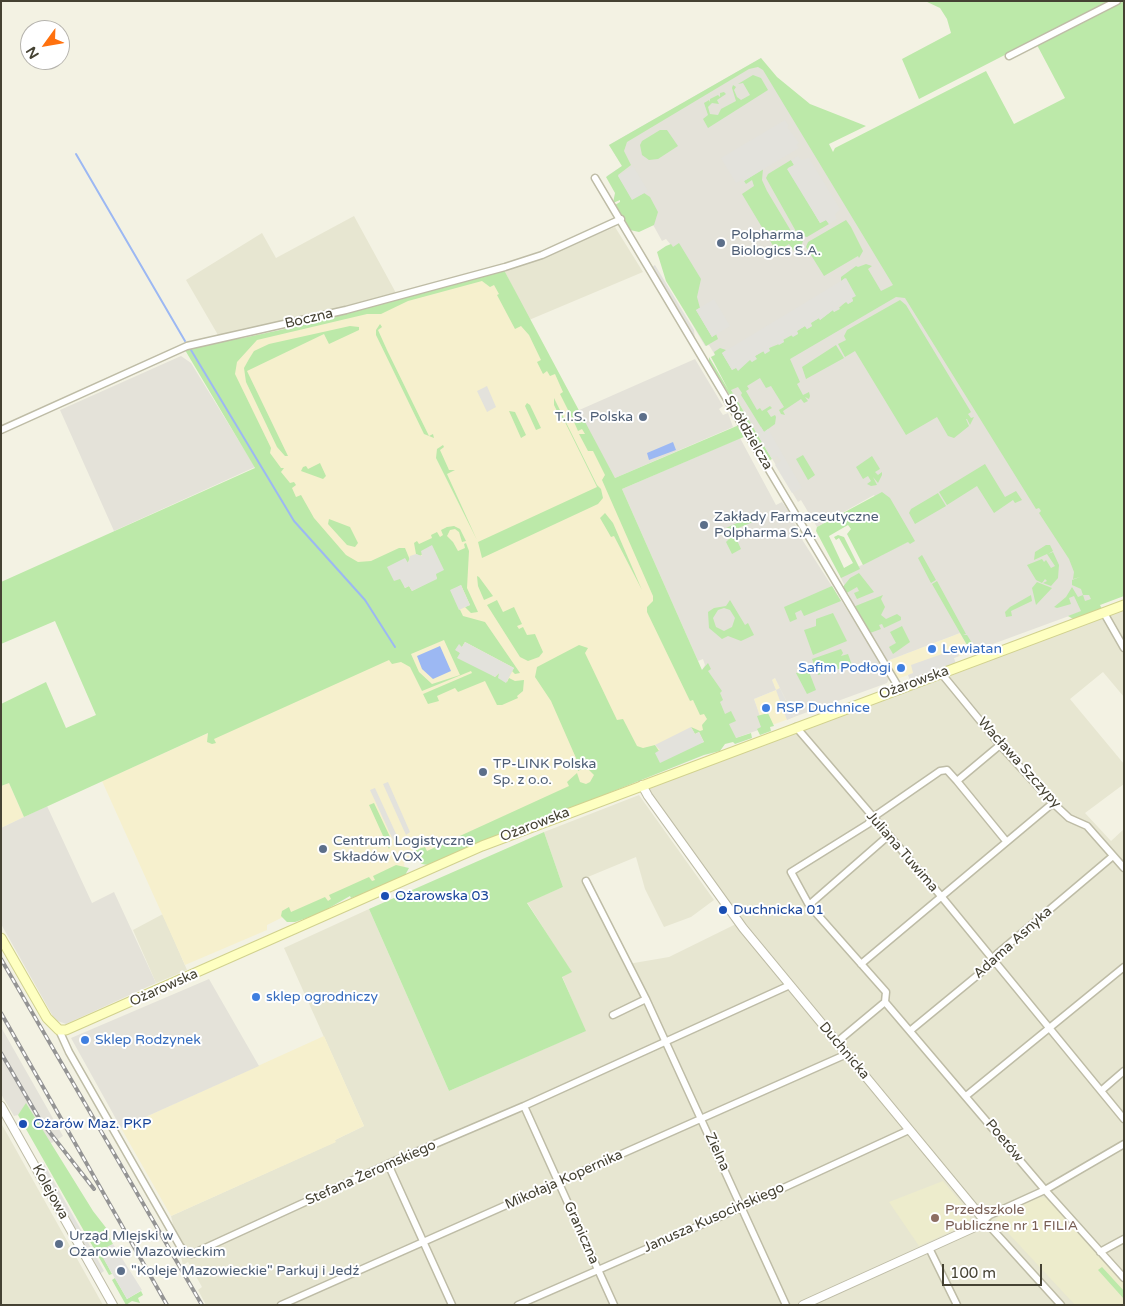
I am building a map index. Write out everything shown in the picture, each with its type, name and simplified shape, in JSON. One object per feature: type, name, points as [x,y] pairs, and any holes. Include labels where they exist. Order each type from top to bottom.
[{"type":"main road","name":"Ożarowska","points":[[59,1030],[73,1028],[482,846],[1124,605]]},
{"type":"main road","points":[[1,938],[47,1018],[59,1030]]},
{"type":"street","points":[[1009,56],[1117,1]]},
{"type":"street","name":"Spółdzielcza","points":[[595,178],[621,219],[834,583],[900,688]]},
{"type":"street","name":"Boczna","points":[[1,430],[187,346],[346,310],[505,267],[542,255],[621,219]]},
{"type":"street","points":[[1104,613],[1124,648]]},
{"type":"street","name":"Wacława Szczypy","points":[[941,673],[1000,745],[1053,803],[1069,818],[1087,826],[1124,868]]},
{"type":"street","name":"Juliana Tuwima","points":[[796,727],[872,818],[941,896],[861,964]]},
{"type":"street","points":[[957,781],[1000,745]]},
{"type":"street","points":[[872,818],[940,771],[950,772],[1006,841]]},
{"type":"street","name":"Duchnicka","points":[[642,785],[728,908],[984,1220],[1060,1305]]},
{"type":"street","points":[[1053,803],[941,896],[1124,1119]]},
{"type":"street","name":"Poetów","points":[[872,818],[868,824],[791,872],[809,905],[886,992],[885,1002],[911,1030],[1045,1190],[1124,1278]]},
{"type":"street","points":[[809,905],[888,836]]},
{"type":"street","name":"Adama Asnyka","points":[[911,1030],[1113,856]]},
{"type":"street","name":"Zielna","points":[[586,881],[666,1041],[786,1305]]},
{"type":"street","points":[[966,1096],[1124,967]]},
{"type":"street","name":"Stefana Żeromskiego","points":[[59,1030],[69,1052],[180,1246],[189,1253],[196,1253],[388,1164],[524,1106],[790,985]]},
{"type":"street","points":[[614,1015],[646,999]]},
{"type":"street","points":[[837,1042],[885,1002]]},
{"type":"street","name":"Mikołaja Kopernika","points":[[281,1305],[847,1054]]},
{"type":"street","points":[[1102,1090],[1124,1071]]},
{"type":"street","name":"Kolejowa","points":[[1,1106],[113,1305]]},
{"type":"street","name":"Graniczna","points":[[524,1106],[614,1305]]},
{"type":"street","name":"Janusza Kusocińskiego","points":[[518,1305],[909,1130]]},
{"type":"street","points":[[803,1305],[975,1227],[990,1215],[1045,1190],[1124,1144]]},
{"type":"street","points":[[388,1164],[452,1305]]},
{"type":"street","points":[[1100,1252],[1124,1239]]},
{"type":"street","points":[[929,1248],[957,1305]]},
{"type":"shaded area","points":[[761,58],[902,290],[905,288],[1099,605],[971,652],[960,633],[887,661],[857,612],[840,576],[909,541],[874,495],[817,527],[801,500],[798,502],[711,357],[715,355],[709,345],[705,346],[685,312],[687,311],[671,245],[666,239],[662,241],[651,221],[621,202],[607,176],[622,166],[609,145]]},
{"type":"shaded area","points":[[785,120],[789,126],[787,127],[799,143],[796,145],[799,148],[744,181],[743,179],[736,183],[721,158]]},
{"type":"shaded area","points":[[798,156],[801,160],[809,158],[840,209],[835,215],[837,219],[829,224],[826,220],[820,223],[787,169],[794,165],[791,160]]},
{"type":"shaded area","points":[[633,166],[648,191],[632,200],[618,176]]},
{"type":"shaded area","points":[[354,216],[396,293],[347,307],[218,335],[186,280],[262,233],[276,258]]},
{"type":"shaded area","points":[[615,227],[643,272],[529,320],[504,270],[526,264]]},
{"type":"shaded area","points":[[655,265],[694,330],[695,339],[652,267]]},
{"type":"shaded area","points":[[505,274],[615,478],[724,742],[419,856],[404,863],[405,869],[290,920],[285,916],[267,925],[267,930],[185,965],[102,781],[399,647],[297,519],[205,349],[309,327]]},
{"type":"shaded area","points":[[846,278],[856,296],[852,298],[853,301],[838,306],[840,309],[834,312],[833,310],[820,320],[819,318],[811,323],[812,326],[807,329],[805,326],[797,331],[798,334],[793,337],[791,335],[783,339],[784,342],[779,345],[777,343],[769,348],[770,351],[765,354],[763,351],[755,356],[757,359],[752,362],[750,360],[738,371],[736,368],[732,370],[722,353]]},
{"type":"shaded area","points":[[714,299],[730,326],[712,337],[696,310]]},
{"type":"shaded area","points":[[181,356],[191,363],[255,467],[114,531],[60,410]]},
{"type":"shaded area","name":"T.I.S. Polska","points":[[695,359],[723,406],[719,409],[723,415],[728,413],[733,427],[615,478],[577,411]]},
{"type":"shaded area","points":[[487,386],[496,407],[487,412],[477,391]]},
{"type":"shaded area","points":[[761,427],[764,432],[768,429],[802,488],[792,493],[775,465],[781,461],[777,456],[772,459],[755,430]]},
{"type":"shaded area","name":"RSP Duchnice","points":[[740,438],[776,505],[782,502],[789,512],[803,541],[890,677],[887,683],[794,717],[775,678],[772,680],[776,690],[754,699],[764,728],[733,739],[702,670],[705,665],[703,659],[698,661],[622,489]]},
{"type":"shaded area","points":[[432,545],[444,570],[436,574],[437,579],[412,591],[409,586],[405,588],[400,579],[394,581],[387,567],[405,558],[408,563],[410,556],[416,554],[422,556],[421,551]]},
{"type":"shaded area","points":[[461,585],[470,605],[459,610],[450,590]]},
{"type":"shaded area","points":[[1124,609],[1124,697],[1103,672],[1070,699],[1124,764],[1124,784],[1085,813],[1111,841],[1124,829],[1124,1305],[206,1305],[198,1290],[202,1287],[188,1262],[183,1265],[171,1216],[335,1142],[335,1140],[364,1126],[284,948],[369,909],[449,1091],[585,1031],[562,976],[571,972],[527,902],[563,887],[544,832],[639,795],[714,900],[691,917],[664,927],[645,889],[636,857],[583,879],[628,964],[669,957],[736,924],[935,1153],[724,897],[639,785],[950,676]]},
{"type":"shaded area","points":[[960,633],[971,652],[897,679],[887,661]]},
{"type":"shaded area","points":[[465,642],[514,668],[506,683],[498,678],[499,673],[495,677],[457,658],[460,653],[455,650],[459,644],[462,647]]},
{"type":"shaded area","points":[[956,649],[959,656],[954,658],[956,664],[910,680],[908,675],[913,673],[911,665]]},
{"type":"shaded area","points":[[775,678],[794,717],[764,728],[754,699],[776,690],[772,680]]},
{"type":"shaded area","points":[[780,688],[794,717],[787,720],[776,690]]},
{"type":"shaded area","points":[[691,727],[695,734],[699,732],[704,742],[660,763],[655,753],[660,750],[655,745]]},
{"type":"shaded area","points":[[388,782],[410,832],[406,835],[383,784]]},
{"type":"shaded area","points":[[9,783],[24,817],[1,828],[1,786]]},
{"type":"shaded area","points":[[375,788],[398,838],[393,840],[370,790]]},
{"type":"shaded area","points":[[47,806],[92,903],[114,892],[156,983],[66,1024],[55,1020],[1,924],[1,828]]},
{"type":"shaded area","points":[[163,914],[187,970],[156,983],[133,930]]},
{"type":"shaded area","points":[[209,979],[259,1066],[121,1128],[71,1038]]},
{"type":"shaded area","points":[[1,1027],[63,1136],[50,1144],[27,1104],[18,1115],[14,1116],[1,1094]]},
{"type":"shaded area","points":[[324,1036],[364,1126],[335,1140],[336,1142],[171,1216],[121,1128]]},
{"type":"shaded area","points":[[1,1123],[103,1305],[1,1305]]},
{"type":"shaded area","points":[[43,1162],[104,1271],[100,1274],[38,1164]]},
{"type":"shaded area","name":"Przedszkole Publiczne nr 1 FILIA","points":[[943,1181],[970,1213],[970,1223],[919,1246],[889,1202]]},
{"type":"shaded area","points":[[1038,1197],[1046,1198],[1051,1203],[1124,1283],[1124,1305],[1075,1305],[996,1220],[999,1216]]},
{"type":"shaded area","name":"\"Koleje Mazowieckie\" Parkuj i Jedź","points":[[113,1244],[142,1290],[127,1299],[99,1251]]},
{"type":"green space","points":[[925,1],[1110,1],[919,99],[902,59],[951,33],[947,19],[940,8]]},
{"type":"green space","points":[[1124,1],[1124,596],[1100,605],[1102,609],[1075,620],[1068,616],[1081,611],[1074,596],[1069,598],[1071,604],[1057,608],[1054,607],[1066,597],[1072,587],[1078,597],[1083,595],[1081,589],[1072,585],[1072,580],[1080,577],[1073,579],[1074,572],[1069,559],[1039,513],[1041,511],[1039,508],[1036,509],[905,298],[896,297],[790,359],[800,382],[797,384],[803,395],[809,392],[810,396],[809,399],[805,397],[808,401],[804,403],[801,399],[783,411],[785,415],[781,414],[779,410],[784,407],[771,386],[766,388],[760,378],[747,386],[749,389],[746,391],[757,410],[760,408],[762,411],[770,406],[772,408],[767,411],[771,417],[775,415],[776,417],[775,424],[764,432],[738,387],[731,390],[772,459],[770,460],[709,362],[709,357],[729,391],[711,357],[720,348],[726,350],[722,353],[732,370],[750,359],[752,362],[755,356],[764,351],[765,354],[769,348],[784,342],[783,340],[792,335],[798,334],[797,331],[805,326],[807,329],[812,326],[810,323],[819,318],[820,320],[833,310],[834,312],[847,301],[848,304],[853,301],[845,278],[841,281],[841,277],[856,266],[866,264],[872,266],[868,269],[881,291],[893,285],[763,70],[758,67],[749,69],[627,142],[624,151],[631,165],[618,175],[632,199],[644,193],[650,197],[658,212],[654,225],[639,232],[630,230],[615,205],[620,200],[613,203],[615,193],[606,177],[622,166],[609,145],[761,58],[777,77],[810,104],[866,126],[829,144],[833,152],[835,148],[986,71],[1014,124],[1065,98],[1037,45]],"holes":[[[1083,595],[1089,595],[1091,599],[1085,601]]]},
{"type":"green space","points":[[753,75],[761,78],[768,90],[708,128],[703,119],[708,115],[704,103],[709,100],[710,102],[710,99],[718,95],[720,97],[720,93],[724,92],[726,94],[717,100],[719,104],[712,103],[708,107],[710,114],[718,115],[721,109],[736,101],[732,88],[733,85],[736,87],[734,90],[737,97],[741,100],[750,95],[743,83],[738,84]]},
{"type":"green space","points":[[660,130],[667,130],[678,146],[658,159],[649,160],[642,155],[640,145],[642,141]]},
{"type":"green space","points":[[791,160],[794,165],[788,168],[820,223],[826,220],[829,224],[807,237],[798,235],[766,178],[768,174]]},
{"type":"green space","points":[[763,169],[762,180],[767,191],[794,236],[803,241],[801,247],[794,251],[789,244],[781,249],[780,246],[775,249],[742,194],[754,186],[752,180],[746,184],[744,181]]},
{"type":"green space","points":[[846,220],[863,251],[859,258],[858,256],[824,276],[806,247],[808,242]]},
{"type":"green space","points":[[679,243],[701,279],[697,297],[700,308],[696,310],[712,337],[716,334],[718,339],[706,346],[666,281],[657,252],[666,246],[671,244],[673,247]]},
{"type":"green space","points":[[504,270],[615,478],[739,425],[746,436],[622,489],[702,670],[708,663],[711,669],[708,671],[722,691],[720,693],[723,700],[720,702],[725,714],[731,711],[736,721],[729,724],[736,738],[751,733],[752,738],[735,744],[733,742],[725,744],[720,751],[704,755],[428,865],[422,864],[416,859],[415,851],[418,849],[425,847],[427,851],[569,786],[567,782],[577,773],[580,782],[586,784],[590,782],[594,775],[586,767],[578,771],[576,758],[551,701],[535,677],[537,667],[579,645],[588,648],[585,653],[617,720],[623,719],[637,746],[643,748],[655,745],[659,751],[704,742],[699,732],[695,734],[691,727],[700,731],[703,730],[702,725],[707,719],[704,714],[700,715],[693,700],[690,701],[647,612],[647,607],[653,601],[653,596],[602,480],[605,475],[593,451],[588,451],[579,434],[585,434],[582,429],[578,431],[574,422],[577,420],[575,417],[572,418],[560,394],[563,392],[555,374],[550,376],[547,371],[543,374],[537,362],[541,360],[529,335],[521,326],[515,329],[497,295],[499,294],[494,285],[490,287],[482,281],[408,301],[381,314],[367,314],[257,340],[237,362],[235,374],[271,448],[270,453],[281,468],[284,468],[281,472],[290,483],[294,482],[296,485],[292,488],[296,497],[301,495],[314,518],[346,555],[358,562],[371,561],[399,548],[405,548],[410,560],[407,563],[405,559],[398,579],[401,579],[405,588],[409,586],[412,591],[437,578],[423,554],[420,556],[416,554],[414,543],[417,541],[419,544],[432,538],[431,535],[437,532],[440,537],[443,535],[441,530],[447,527],[454,526],[460,529],[466,541],[462,542],[459,532],[455,529],[450,530],[447,536],[458,551],[465,548],[464,544],[466,543],[469,551],[467,588],[478,612],[471,613],[465,607],[470,605],[461,585],[451,591],[463,616],[485,622],[520,673],[515,674],[512,671],[514,668],[465,642],[462,647],[456,650],[495,677],[499,673],[507,682],[509,678],[515,681],[524,680],[523,691],[517,696],[518,698],[502,705],[497,705],[485,681],[458,692],[455,688],[437,696],[439,701],[428,704],[423,694],[472,673],[471,671],[422,691],[410,667],[401,662],[392,664],[389,660],[214,739],[216,743],[207,742],[208,733],[24,817],[9,783],[1,786],[1,704],[46,682],[66,728],[96,715],[55,621],[1,644],[1,582],[255,468],[185,350],[202,344],[243,338],[308,324]],"holes":[[[444,640],[460,675],[432,684],[419,672],[411,654]]]},
{"type":"green space","points":[[900,300],[906,305],[971,412],[968,414],[971,418],[974,417],[970,425],[966,419],[969,426],[954,438],[948,436],[937,417],[906,435],[855,351],[845,357],[838,344],[846,340],[844,336],[847,330]]},
{"type":"green space","points":[[380,324],[382,327],[378,330],[429,436],[424,434],[376,335],[376,330]]},
{"type":"green space","points":[[350,326],[359,327],[359,330],[329,344],[324,334],[247,371],[288,456],[285,456],[277,447],[246,382],[244,368],[254,351],[269,344]]},
{"type":"green space","points":[[836,345],[844,358],[806,379],[802,367]]},
{"type":"green space","points":[[554,398],[597,485],[601,489],[603,498],[598,504],[482,558],[478,542],[597,487],[563,418],[556,419],[560,417],[554,405]]},
{"type":"green space","points":[[527,403],[530,405],[541,428],[536,430],[525,406]]},
{"type":"green space","points":[[509,411],[515,412],[526,435],[521,438]]},
{"type":"green space","points":[[443,445],[444,447],[440,450],[449,470],[455,470],[447,474],[477,540],[436,458],[437,449]]},
{"type":"green space","points":[[803,455],[815,475],[808,480],[796,459]]},
{"type":"green space","points":[[872,456],[880,469],[875,472],[878,475],[882,472],[882,475],[878,483],[873,477],[877,485],[871,486],[867,484],[871,481],[868,476],[863,479],[856,467]]},
{"type":"green space","points":[[320,463],[326,476],[323,479],[301,471],[303,467],[306,466],[308,469]]},
{"type":"green space","points":[[985,464],[1005,497],[1016,491],[1022,500],[1015,503],[1013,500],[994,513],[977,486],[947,505],[939,492]]},
{"type":"green space","points":[[882,492],[890,498],[915,541],[910,544],[908,542],[863,565],[847,534],[851,529],[848,525],[829,536],[844,568],[853,563],[839,538],[836,540],[834,537],[838,535],[844,537],[860,569],[841,578],[816,531],[817,527]]},
{"type":"green space","points":[[938,493],[946,506],[915,524],[909,513],[911,509]]},
{"type":"green space","points":[[605,513],[613,523],[642,590],[614,536],[611,537],[600,518]]},
{"type":"green space","points":[[759,513],[762,518],[729,532],[726,528]]},
{"type":"green space","points":[[329,519],[350,527],[358,543],[355,547],[347,545],[328,524]]},
{"type":"green space","points":[[734,534],[741,549],[732,554],[726,542]]},
{"type":"green space","points":[[1046,545],[1050,545],[1053,551],[1048,554],[1053,552],[1059,565],[1058,578],[1051,586],[1043,583],[1047,581],[1045,579],[1042,583],[1036,580],[1027,565],[1042,559],[1044,562],[1046,560],[1051,568],[1055,566],[1047,554],[1034,560],[1035,552]]},
{"type":"green space","points":[[922,555],[936,580],[931,583],[918,558]]},
{"type":"green space","points":[[859,573],[874,592],[857,599],[854,593],[859,591],[857,587],[845,594],[842,588],[850,578]]},
{"type":"green space","points":[[477,576],[493,596],[484,600],[478,586]]},
{"type":"green space","points":[[937,581],[966,634],[963,635],[967,635],[972,643],[970,646],[973,645],[976,650],[971,652],[932,584]]},
{"type":"green space","points":[[1037,582],[1052,588],[1036,605],[1032,588]]},
{"type":"green space","points":[[832,586],[841,601],[804,616],[801,610],[795,613],[797,619],[790,622],[784,607]]},
{"type":"green space","points":[[883,595],[881,599],[885,607],[881,615],[886,619],[897,614],[901,617],[901,620],[884,628],[882,624],[879,625],[881,629],[870,633],[853,607]]},
{"type":"green space","points":[[1031,595],[1032,601],[1011,611],[1012,616],[1006,617],[1005,612],[1010,607]]},
{"type":"green space","points":[[497,600],[503,612],[514,607],[522,624],[517,626],[519,629],[523,627],[527,635],[535,634],[543,652],[539,657],[528,661],[520,657],[487,605]]},
{"type":"green space","points":[[730,600],[745,625],[748,623],[754,635],[741,641],[728,636],[722,639],[709,628],[708,612],[714,608],[726,606]],"holes":[[[724,608],[730,610],[735,618],[732,627],[724,631],[716,627],[713,618],[718,610]]]},
{"type":"green space","points":[[833,613],[847,641],[813,655],[804,630],[816,626],[816,619]]},
{"type":"green space","points":[[902,626],[910,642],[893,654],[889,647],[896,643],[890,632]]},
{"type":"green space","points":[[841,649],[843,653],[841,656],[848,654],[852,665],[818,675],[812,659]]},
{"type":"green space","points":[[808,669],[816,690],[807,694],[796,673]]},
{"type":"green space","points":[[768,713],[774,726],[770,727],[771,731],[760,735],[757,729],[761,727],[757,716]]},
{"type":"green space","points":[[374,803],[392,841],[389,849],[369,805]]},
{"type":"green space","points":[[544,832],[563,887],[527,903],[572,972],[562,977],[586,1031],[449,1091],[369,909]]},
{"type":"green space","points":[[396,865],[409,868],[404,877],[358,898],[357,896],[351,898],[350,896],[329,908],[330,910],[295,922],[287,922],[281,916],[282,911],[289,907],[291,912],[325,897],[328,901],[331,899],[329,895],[369,877],[372,881],[375,880],[373,876]]},
{"type":"green space","points":[[26,1103],[93,1211],[107,1229],[107,1234],[113,1244],[100,1251],[112,1274],[109,1275],[18,1115]]},
{"type":"green space","points":[[1102,1267],[1124,1291],[1124,1299],[1098,1270]]},
{"type":"green space","points":[[115,1278],[127,1299],[141,1291],[143,1295],[138,1298],[140,1303],[132,1301],[126,1305],[112,1280]]},
{"type":"water","points":[[673,442],[676,450],[649,460],[647,453]]},
{"type":"water","points":[[440,646],[451,671],[433,679],[422,669],[417,656]]},
{"type":"waterway","points":[[76,154],[185,341]]},
{"type":"waterway","points":[[191,350],[294,521],[365,600],[395,647]]},
{"type":"railway","points":[[1,959],[202,1305]]},
{"type":"railway","points":[[1,1013],[167,1305]]},
{"type":"railway","points":[[1,1053],[40,1120],[94,1189]]},
{"type":"place","name":"Polpharma Biologics S.A.","points":[[721,243]]},
{"type":"place","name":"T.I.S. Polska","points":[[643,417]]},
{"type":"place","name":"Zakłady Farmaceutyczne Polpharma S.A.","points":[[704,525]]},
{"type":"place","name":"Lewiatan","points":[[932,649]]},
{"type":"place","name":"Safim Podłogi","points":[[901,668]]},
{"type":"place","name":"RSP Duchnice","points":[[766,708]]},
{"type":"place","name":"TP-LINK Polska Sp. z o.o.","points":[[483,772]]},
{"type":"place","name":"Centrum Logistyczne Składów VOX","points":[[323,849]]},
{"type":"place","name":"Ożarowska 03","points":[[385,896]]},
{"type":"place","name":"Duchnicka 01","points":[[723,910]]},
{"type":"place","name":"sklep ogrodniczy","points":[[256,997]]},
{"type":"place","name":"Sklep Rodzynek","points":[[85,1040]]},
{"type":"place","name":"Ożarów Maz. PKP","points":[[23,1124]]},
{"type":"place","name":"Przedszkole Publiczne nr 1 FILIA","points":[[935,1218]]},
{"type":"place","name":"Urząd MIejski w Ożarowie Mazowieckim","points":[[59,1244]]},
{"type":"place","name":"\"Koleje Mazowieckie\" Parkuj i Jedź","points":[[121,1271]]}]
